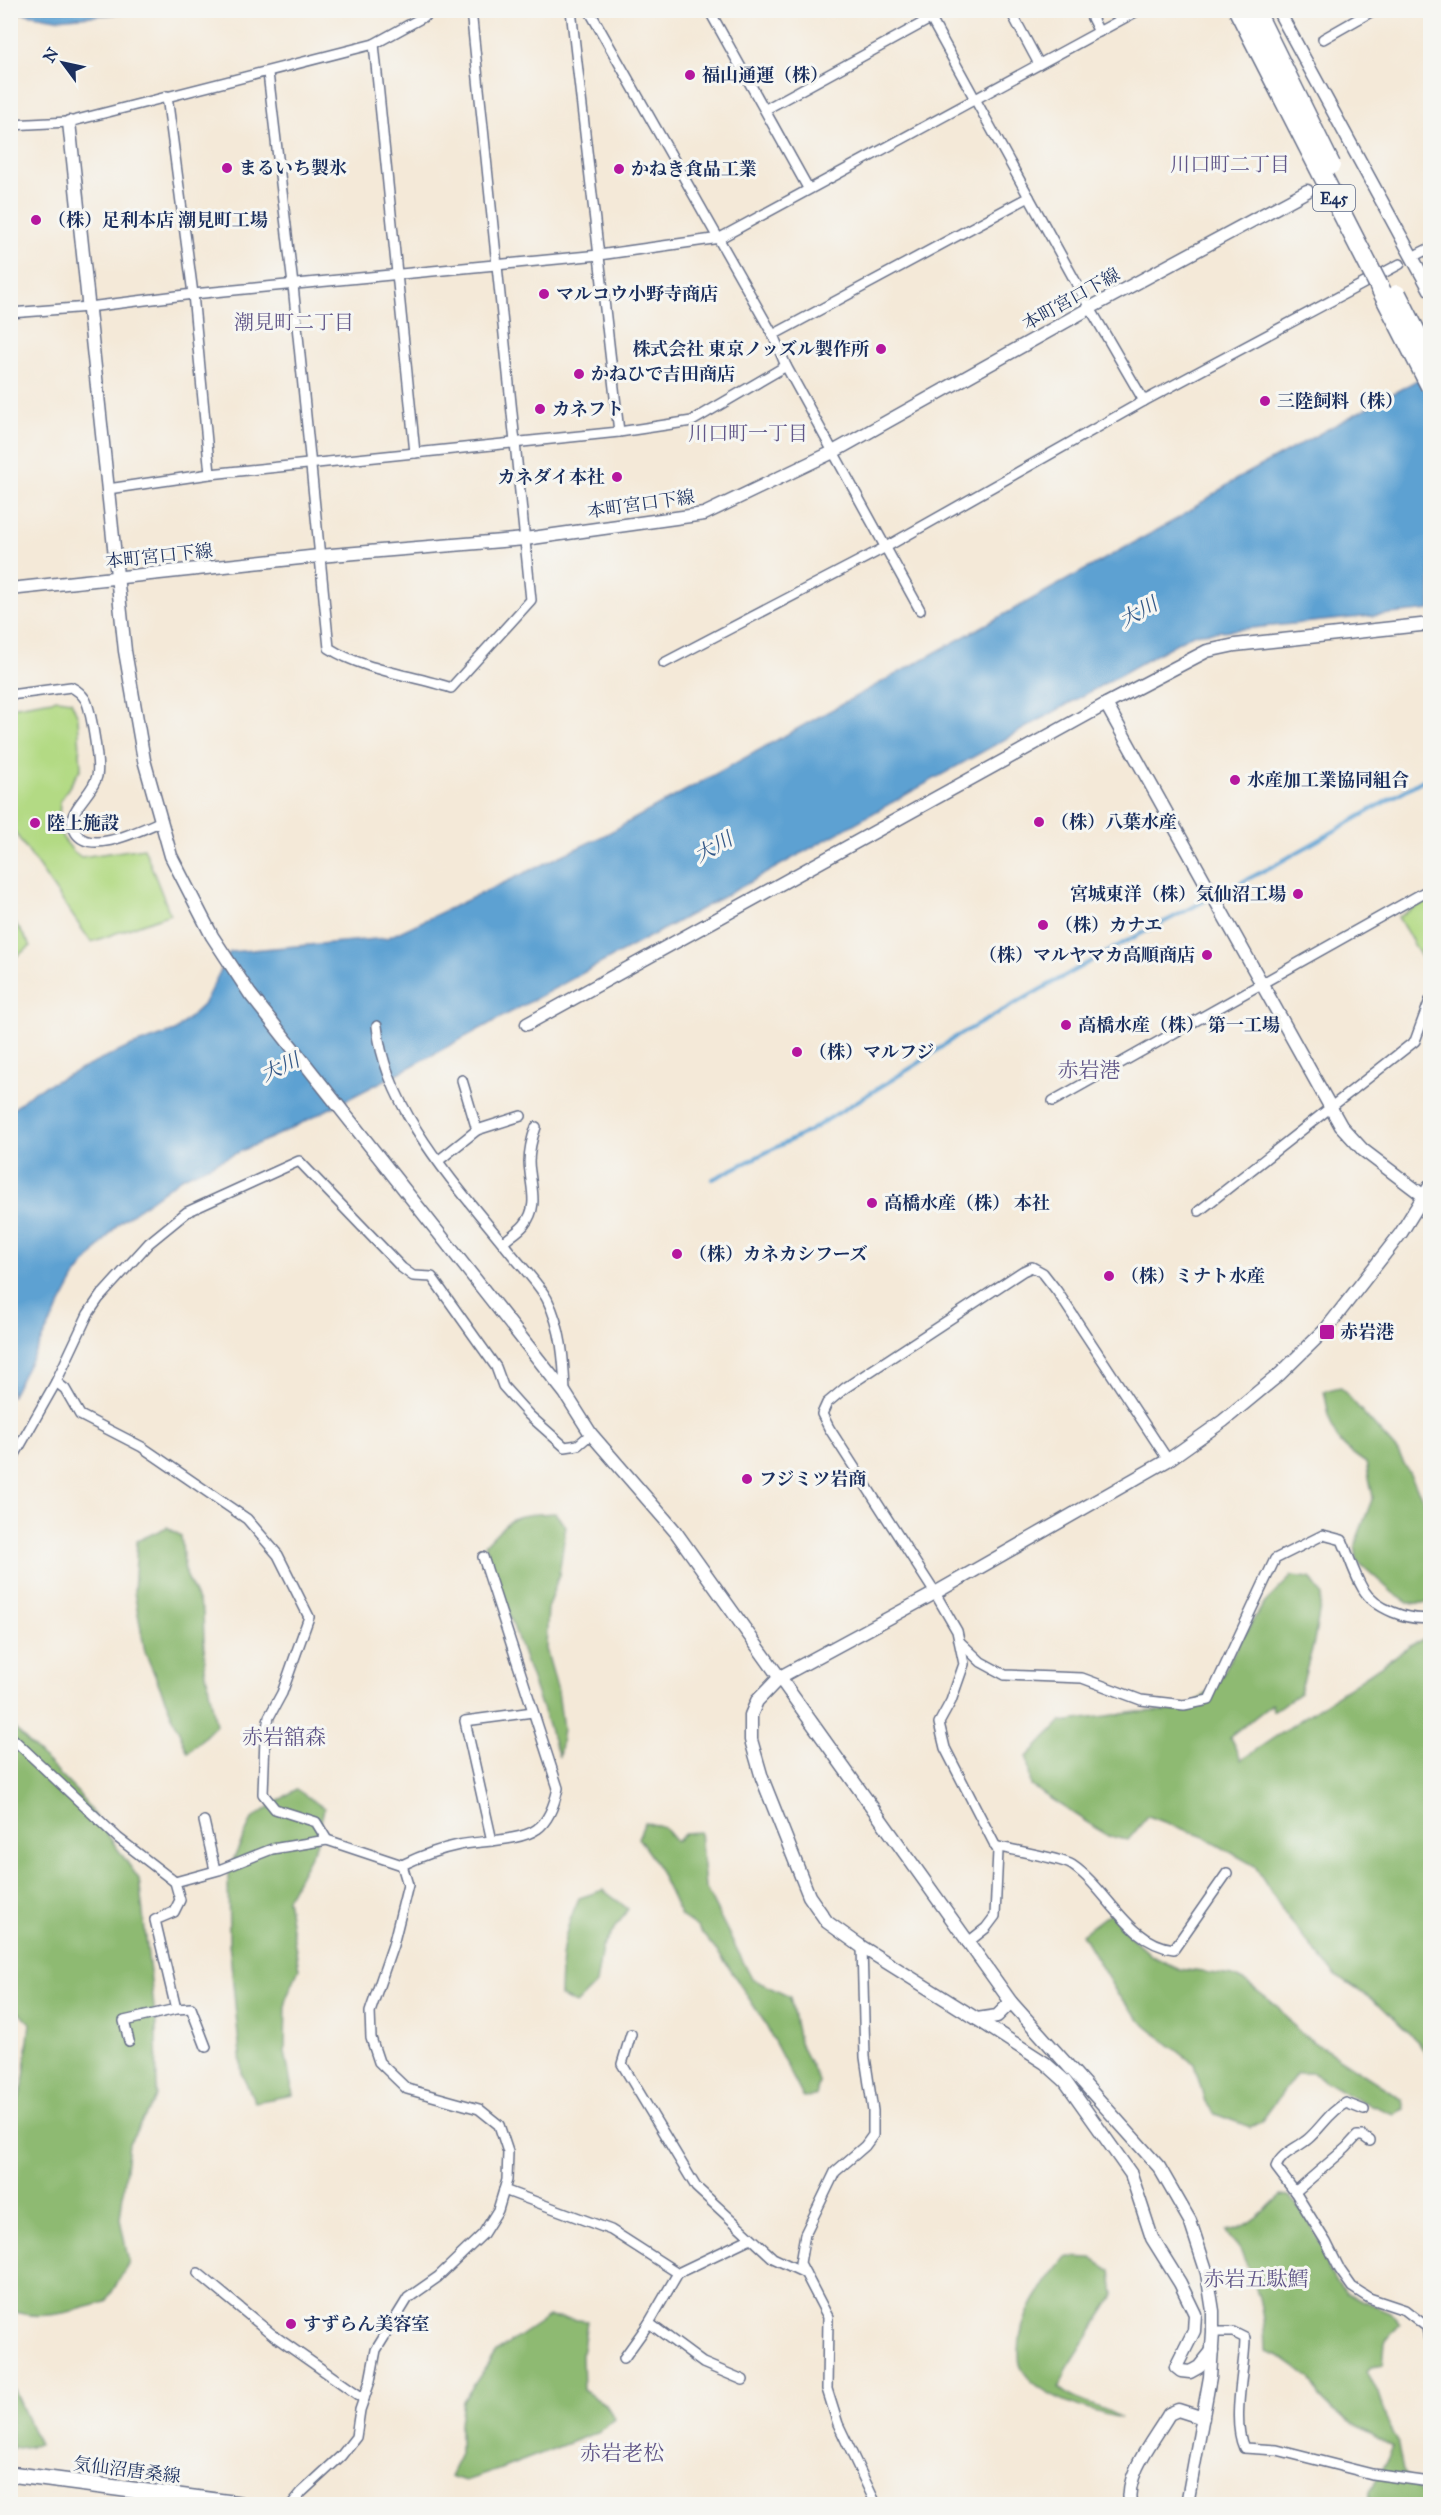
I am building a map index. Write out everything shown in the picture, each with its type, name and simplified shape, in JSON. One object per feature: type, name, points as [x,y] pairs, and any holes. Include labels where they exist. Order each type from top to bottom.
[{"type":"highway","name":"E45","points":[[1238,10],[1431,386]]},
{"type":"highway","name":"E45","points":[[1255,10],[1431,359]]},
{"type":"main road","name":"気仙沼唐桑線","points":[[10,2474],[239,2505]]},
{"type":"street","points":[[10,125],[69,122],[167,96],[268,73],[374,44],[436,10]]},
{"type":"street","points":[[268,73],[293,285],[329,648],[345,658],[451,688],[531,600],[471,10]]},
{"type":"street","points":[[571,10],[619,432]]},
{"type":"street","points":[[589,10],[720,238],[773,335],[786,366],[920,610]]},
{"type":"street","points":[[709,10],[808,188]]},
{"type":"street","points":[[1010,10],[1039,64]]},
{"type":"street","points":[[1088,10],[1100,32]]},
{"type":"street","points":[[10,313],[599,255],[720,238],[808,188],[1139,10]]},
{"type":"street","points":[[1278,10],[1431,290]]},
{"type":"street","points":[[1323,39],[1374,10]]},
{"type":"street","points":[[766,109],[928,15],[1090,309],[1144,401]]},
{"type":"street","points":[[374,44],[415,453]]},
{"type":"street","points":[[167,96],[193,294],[210,474]]},
{"type":"street","points":[[69,122],[125,651],[144,760],[171,856],[212,936],[250,994],[565,1393],[591,1434],[675,1531],[1011,2002],[1159,2168],[1190,2221],[1207,2273],[1213,2311],[1212,2351],[1203,2418],[1187,2505]]},
{"type":"street","name":"本町宮口下線","points":[[10,590],[320,556],[525,539],[704,514],[833,453],[1307,190]]},
{"type":"street","points":[[773,335],[1029,197]]},
{"type":"street","points":[[1418,254],[1428,249],[1431,254]]},
{"type":"street","points":[[664,663],[886,547],[1144,401],[1400,264]]},
{"type":"street","points":[[108,489],[210,474],[619,432],[692,421],[786,366]]},
{"type":"street","points":[[527,1024],[1106,704],[1207,651],[1235,645],[1431,624]]},
{"type":"street","points":[[10,695],[71,687],[79,691],[90,709],[97,776],[72,817],[72,826],[81,839],[87,842],[104,842],[162,821]]},
{"type":"street","points":[[1106,704],[1341,1126],[1363,1150],[1428,1194],[1389,1249],[1326,1329],[1255,1396],[1168,1460],[935,1593],[780,1677],[758,1701],[751,1715],[751,1740],[762,1778],[809,1896],[827,1922],[862,1947],[1038,2058],[1065,2081],[1131,2174],[1152,2238],[1180,2283],[1195,2314],[1194,2331],[1176,2367],[1181,2371],[1190,2372],[1199,2367],[1212,2351]]},
{"type":"street","points":[[1053,1101],[1431,889]]},
{"type":"street","points":[[1198,1211],[1415,1041],[1431,1000]]},
{"type":"street","points":[[376,1026],[385,1072],[412,1124],[438,1161],[547,1299],[564,1348],[565,1393]]},
{"type":"street","points":[[462,1080],[477,1130]]},
{"type":"street","points":[[438,1161],[477,1130],[520,1116]]},
{"type":"street","points":[[502,1243],[524,1226],[530,1216],[534,1192],[529,1149],[537,1127]]},
{"type":"street","points":[[10,1463],[56,1382],[88,1314],[101,1296],[149,1244],[187,1212],[299,1161],[402,1268],[413,1276],[432,1277],[496,1367],[503,1386],[529,1415],[565,1447],[578,1445],[591,1434]]},
{"type":"street","points":[[967,1943],[986,1928],[995,1916],[998,1851],[945,1748],[939,1723],[951,1701],[964,1664],[957,1631],[822,1414],[827,1403],[846,1388],[1032,1267],[1043,1273],[1057,1291],[1168,1460]]},
{"type":"street","points":[[56,1382],[65,1389],[80,1415],[142,1446],[215,1495],[247,1519],[278,1555],[309,1617],[282,1694],[270,1717],[265,1738],[263,1794],[275,1809],[316,1822],[327,1840]]},
{"type":"street","points":[[959,1641],[981,1662],[1005,1675],[1082,1678],[1141,1700],[1184,1705],[1209,1700],[1275,1559],[1323,1535],[1342,1540],[1364,1591],[1387,1610],[1419,1620],[1431,1618]]},
{"type":"street","points":[[175,1882],[215,1870],[272,1848],[327,1840],[402,1865],[430,1852],[515,1837],[537,1829],[555,1805],[558,1788],[483,1557]]},
{"type":"street","points":[[492,1841],[465,1721],[533,1712]]},
{"type":"street","points":[[10,1736],[118,1838],[175,1882],[180,1900],[174,1912],[155,1920],[176,2009]]},
{"type":"street","points":[[204,1821],[215,1870]]},
{"type":"street","points":[[995,1846],[1071,1864],[1100,1890],[1129,1926],[1159,1948],[1174,1949],[1227,1874]]},
{"type":"street","points":[[292,2505],[302,2492],[341,2456],[356,2437],[376,2350],[408,2298],[438,2277],[483,2234],[498,2210],[507,2180],[508,2152],[499,2125],[479,2109],[407,2089],[380,2062],[371,2038],[370,2012],[393,1945],[408,1885],[402,1865]]},
{"type":"street","points":[[862,1947],[865,2057],[873,2111],[873,2135],[865,2146],[835,2172],[821,2196],[805,2234],[800,2263],[828,2317],[827,2389],[838,2424],[876,2505]]},
{"type":"street","points":[[977,2019],[997,2016],[1011,2002]]},
{"type":"street","points":[[129,2042],[124,2021],[176,2009],[191,2008],[206,2047]]},
{"type":"street","points":[[631,2034],[622,2064],[696,2187],[773,2258],[805,2273]]},
{"type":"street","points":[[1364,2109],[1346,2103],[1337,2107],[1308,2139],[1279,2159],[1276,2167],[1295,2192],[1340,2270],[1353,2287],[1369,2298],[1405,2310],[1427,2327],[1431,2348]]},
{"type":"street","points":[[1295,2192],[1357,2136],[1370,2140]]},
{"type":"street","points":[[504,2190],[611,2230],[678,2273]]},
{"type":"street","points":[[624,2358],[649,2323],[678,2273],[752,2238]]},
{"type":"street","points":[[198,2273],[273,2336],[363,2399]]},
{"type":"street","points":[[649,2323],[703,2363],[743,2380]]},
{"type":"street","points":[[1214,2332],[1233,2332],[1245,2338],[1240,2429],[1240,2438],[1244,2448],[1277,2450],[1372,2474],[1431,2482]]},
{"type":"street","points":[[1130,2505],[1133,2480],[1140,2462],[1169,2415],[1178,2410],[1203,2418]]},
{"type":"green space","name":"陸上施設","points":[[58,699],[71,701],[78,717],[81,768],[60,801],[59,820],[62,837],[81,857],[144,848],[170,914],[91,942],[11,827],[11,707]]},
{"type":"green space","points":[[1430,899],[1430,972],[1398,917]]},
{"type":"green space","points":[[10,916],[31,946],[11,960],[10,960]]},
{"type":"green space","points":[[1340,1387],[1398,1452],[1426,1505],[1430,1549],[1430,1603],[1408,1603],[1393,1593],[1357,1561],[1355,1544],[1373,1497],[1366,1463],[1345,1447],[1331,1425],[1324,1391]]},
{"type":"green space","points":[[555,1513],[566,1526],[559,1575],[548,1606],[546,1649],[558,1691],[563,1729],[559,1757],[485,1545],[502,1527],[515,1518],[530,1514]]},
{"type":"green space","points":[[167,1527],[181,1536],[185,1572],[203,1612],[205,1668],[216,1725],[188,1753],[145,1652],[134,1592],[137,1541]]},
{"type":"green space","points":[[1292,1576],[1310,1578],[1322,1595],[1314,1642],[1300,1693],[1273,1711],[1272,1704],[1230,1737],[1241,1760],[1430,1635],[1430,2062],[1419,2043],[1379,2004],[1335,1975],[1287,1917],[1255,1866],[1204,1837],[1148,1816],[1128,1840],[1108,1836],[1031,1786],[1027,1757],[1061,1722],[1137,1712],[1186,1710],[1217,1685],[1239,1643],[1263,1605]]},
{"type":"green space","points":[[15,1729],[79,1794],[139,1879],[156,2024],[157,2096],[129,2143],[120,2219],[129,2263],[106,2302],[46,2315],[22,2314],[11,2310],[11,2123],[23,2086],[30,2023],[11,2005],[10,1732]]},
{"type":"green space","points":[[296,1789],[324,1808],[316,1845],[287,1899],[299,1969],[286,1999],[285,2052],[293,2095],[255,2102],[242,2075],[229,1943],[228,1871],[252,1819]]},
{"type":"green space","points":[[645,1822],[664,1828],[676,1842],[685,1833],[700,1832],[705,1887],[752,1979],[790,1997],[799,2042],[819,2081],[816,2096],[803,2097],[763,2020],[724,1960],[697,1927],[681,1916],[655,1862],[638,1838]]},
{"type":"green space","points":[[603,1890],[628,1909],[602,1948],[596,1984],[576,2004],[560,1996],[566,1934],[579,1898]]},
{"type":"green space","points":[[1111,1912],[1129,1935],[1152,1956],[1179,1969],[1233,1976],[1247,1983],[1278,2007],[1300,2033],[1402,2099],[1404,2109],[1393,2114],[1352,2097],[1312,2073],[1297,2073],[1261,2122],[1250,2127],[1215,2114],[1205,2102],[1194,2064],[1146,2026],[1118,1995],[1082,1934]]},
{"type":"green space","points":[[1281,2195],[1289,2196],[1305,2215],[1322,2245],[1328,2271],[1346,2293],[1390,2312],[1400,2324],[1385,2342],[1383,2365],[1371,2367],[1367,2371],[1397,2440],[1403,2470],[1430,2504],[1369,2504],[1370,2492],[1393,2447],[1335,2413],[1320,2398],[1310,2378],[1279,2356],[1265,2351],[1262,2310],[1256,2288],[1240,2250],[1226,2231],[1249,2223]]},
{"type":"green space","points":[[1066,2257],[1091,2258],[1111,2271],[1114,2295],[1067,2369],[1059,2388],[1073,2397],[1121,2418],[1080,2407],[1051,2394],[1028,2377],[1020,2365],[1020,2340],[1027,2314],[1049,2278]]},
{"type":"green space","points":[[548,2317],[587,2321],[582,2355],[583,2390],[606,2405],[615,2419],[600,2431],[498,2470],[465,2481],[450,2476],[460,2456],[463,2401],[496,2352]]},
{"type":"green space","points":[[11,2382],[39,2445],[11,2449]]},
{"type":"water","points":[[11,10],[151,11],[56,19]]},
{"type":"water","name":"大川","points":[[1430,373],[1430,610],[1193,634],[743,886],[408,1068],[288,1130],[181,1178],[118,1224],[77,1274],[11,1397],[11,1111],[34,1091],[129,1047],[175,1031],[203,1005],[230,952],[387,938],[605,835],[1177,519],[1235,480]]},
{"type":"waterway","points":[[713,1179],[809,1131],[919,1063],[954,1038],[1123,943],[1275,865],[1430,776]]},
{"type":"place","name":"福山通運（株）","points":[[690,75]]},
{"type":"place","name":"まるいち製氷","points":[[227,168]]},
{"type":"place","name":"かねき食品工業","points":[[619,169]]},
{"type":"place","name":"（株）足利本店 潮見町工場","points":[[36,220]]},
{"type":"place","name":"マルコウ小野寺商店","points":[[544,294]]},
{"type":"place","name":"株式会社 東京ノッズル製作所","points":[[881,349]]},
{"type":"place","name":"かねひで吉田商店","points":[[579,374]]},
{"type":"place","name":"三陸飼料（株）","points":[[1265,401]]},
{"type":"place","name":"カネフト","points":[[540,409]]},
{"type":"place","name":"カネダイ本社","points":[[617,477]]},
{"type":"place","name":"水産加工業協同組合","points":[[1235,780]]},
{"type":"place","name":"（株）八葉水産","points":[[1039,822]]},
{"type":"place","name":"陸上施設","points":[[35,823]]},
{"type":"place","name":"宮城東洋（株）気仙沼工場","points":[[1298,894]]},
{"type":"place","name":"（株）カナエ","points":[[1043,925]]},
{"type":"place","name":"（株）マルヤマカ高順商店","points":[[1207,955]]},
{"type":"place","name":"高橋水産（株） 第一工場","points":[[1066,1025]]},
{"type":"place","name":"（株）マルフジ","points":[[797,1052]]},
{"type":"place","name":"高橋水産（株） 本社","points":[[872,1203]]},
{"type":"place","name":"（株）カネカシフーズ","points":[[677,1254]]},
{"type":"place","name":"（株）ミナト水産","points":[[1109,1276]]},
{"type":"place","name":"赤岩港","points":[[1327,1332]]},
{"type":"place","name":"フジミツ岩商","points":[[747,1479]]},
{"type":"place","name":"すずらん美容室","points":[[291,2324]]},
{"type":"district","name":"川口町二丁目","points":[[1230,164]]},
{"type":"district","name":"潮見町二丁目","points":[[294,322]]},
{"type":"district","name":"川口町一丁目","points":[[748,433]]},
{"type":"district","name":"赤岩港","points":[[1089,1070]]},
{"type":"district","name":"赤岩舘森","points":[[284,1737]]},
{"type":"district","name":"赤岩五駄鱈","points":[[1256,2279]]},
{"type":"district","name":"赤岩老松","points":[[622,2453]]}]
